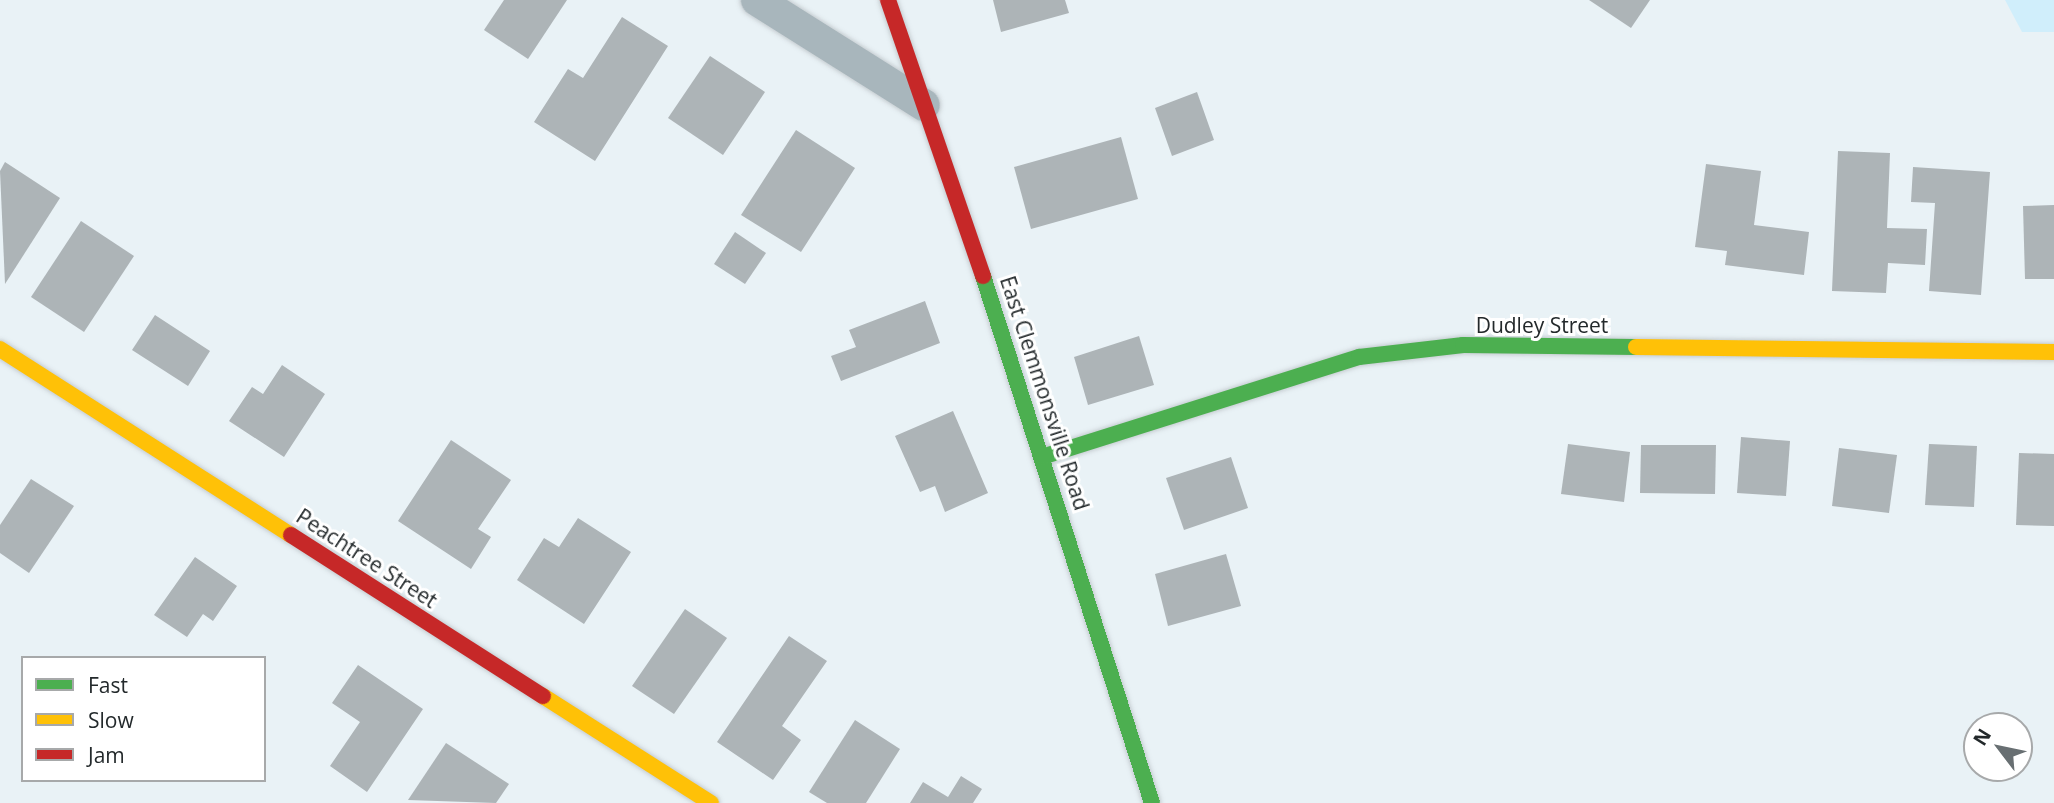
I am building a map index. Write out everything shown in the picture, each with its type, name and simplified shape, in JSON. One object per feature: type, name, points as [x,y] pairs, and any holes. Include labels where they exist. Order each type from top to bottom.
[{"type":"street","points":[[757,0],[924,105]]},
{"type":"street","name":"East Clemmonsville Road","points":[[888,0],[1045,456],[1152,803]]},
{"type":"street","name":"Dudley Street","points":[[1045,456],[1359,358],[1463,345],[2054,352]]},
{"type":"street","name":"Peachtree Street","points":[[0,349],[711,803]]},
{"type":"shaded area","points":[[2005,0],[2054,0],[2054,32],[2022,32]]},
{"type":"building","points":[[504,0],[567,0],[528,59],[484,30]]},
{"type":"building","points":[[993,0],[1065,0],[1069,13],[1001,32]]},
{"type":"building","points":[[1589,0],[1650,0],[1631,28]]},
{"type":"building","points":[[622,17],[668,46],[595,161],[534,122],[568,69],[583,78]]},
{"type":"building","points":[[710,56],[765,92],[723,155],[668,118]]},
{"type":"building","points":[[1197,92],[1214,140],[1172,156],[1155,108]]},
{"type":"building","points":[[796,130],[855,168],[801,252],[741,215]]},
{"type":"building","points":[[1121,137],[1138,199],[1031,229],[1014,167]]},
{"type":"building","points":[[1838,151],[1890,153],[1887,228],[1927,229],[1925,265],[1888,263],[1886,293],[1832,291]]},
{"type":"building","points":[[5,162],[60,198],[5,284],[0,171]]},
{"type":"building","points":[[1706,164],[1761,171],[1754,225],[1809,232],[1804,275],[1725,265],[1727,251],[1695,247]]},
{"type":"building","points":[[1913,167],[1990,172],[1981,295],[1929,291],[1935,203],[1911,202]]},
{"type":"building","points":[[2054,205],[2054,279],[2025,279],[2023,206]]},
{"type":"building","points":[[81,221],[134,256],[84,332],[31,297]]},
{"type":"building","points":[[735,232],[766,253],[745,284],[714,264]]},
{"type":"building","points":[[925,301],[940,343],[841,381],[831,356],[856,347],[849,330]]},
{"type":"building","points":[[155,315],[210,351],[188,386],[132,350]]},
{"type":"building","points":[[1139,336],[1154,385],[1088,405],[1074,357]]},
{"type":"building","points":[[282,365],[325,394],[284,457],[229,421],[252,387],[263,394]]},
{"type":"building","points":[[953,411],[988,493],[945,512],[935,486],[920,492],[895,436]]},
{"type":"building","points":[[1741,437],[1790,441],[1786,496],[1737,493]]},
{"type":"building","points":[[451,440],[511,480],[478,529],[491,537],[471,569],[398,521]]},
{"type":"building","points":[[1568,444],[1630,452],[1624,502],[1561,494]]},
{"type":"building","points":[[1929,444],[1977,446],[1974,507],[1925,505]]},
{"type":"building","points":[[1641,445],[1716,445],[1715,494],[1640,493]]},
{"type":"building","points":[[1839,448],[1897,455],[1889,513],[1832,506]]},
{"type":"building","points":[[2019,453],[2054,454],[2054,526],[2016,525]]},
{"type":"building","points":[[1231,457],[1248,508],[1184,530],[1166,478]]},
{"type":"building","points":[[31,479],[74,506],[29,573],[0,553],[0,525]]},
{"type":"building","points":[[578,518],[631,552],[584,624],[517,580],[544,538],[559,547]]},
{"type":"building","points":[[1226,554],[1241,606],[1168,626],[1155,574]]},
{"type":"building","points":[[195,557],[237,586],[213,621],[203,614],[187,637],[154,615]]},
{"type":"building","points":[[685,609],[727,638],[674,714],[632,686]]},
{"type":"building","points":[[789,636],[827,661],[782,726],[801,740],[773,780],[717,742]]},
{"type":"building","points":[[358,665],[423,709],[367,792],[330,766],[360,722],[332,703]]},
{"type":"building","points":[[855,720],[900,749],[866,803],[827,803],[809,792]]},
{"type":"building","points":[[446,743],[509,784],[496,803],[408,800]]},
{"type":"building","points":[[961,776],[982,789],[973,803],[910,803],[923,782],[948,797]]},
{"type":"traffic: fast","points":[[983,276],[1152,803]]},
{"type":"traffic: fast","points":[[1045,456],[1359,357],[1463,345],[1636,347]]},
{"type":"traffic: slow","points":[[1636,347],[2054,352]]},
{"type":"traffic: slow","points":[[0,349],[291,535]]},
{"type":"traffic: slow","points":[[543,696],[711,803]]},
{"type":"traffic: jam","points":[[888,0],[983,276]]},
{"type":"traffic: jam","points":[[291,535],[543,696]]}]
